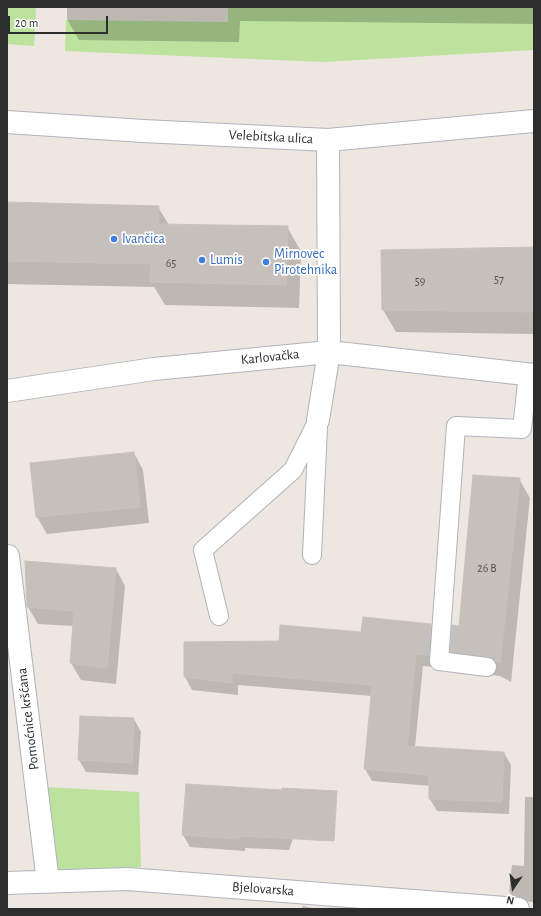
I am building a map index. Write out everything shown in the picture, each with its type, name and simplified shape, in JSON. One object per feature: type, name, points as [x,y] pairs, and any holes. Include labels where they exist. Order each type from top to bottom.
[{"type":"street","name":"Velebitska ulica","points":[[7,122],[142,131],[328,140],[534,121]]},
{"type":"street","points":[[318,420],[329,352],[328,140]]},
{"type":"street","name":"Karlovačka","points":[[7,391],[154,369],[329,352],[531,374]]},
{"type":"street","name":"Pomoćnice kršćana","points":[[8,556],[48,882]]},
{"type":"street","name":"Bjelovarska","points":[[7,883],[127,879],[518,909]]},
{"type":"lane","points":[[487,667],[439,661],[456,426],[522,429],[531,374]]},
{"type":"lane","points":[[312,555],[318,420]]},
{"type":"lane","points":[[219,616],[203,550],[293,470],[318,420]]},
{"type":"green space","points":[[7,7],[36,7],[34,46],[7,44]]},
{"type":"green space","points":[[228,7],[534,7],[534,50],[323,62],[65,51],[66,20],[228,22]]},
{"type":"green space","points":[[44,787],[139,792],[141,867],[56,872]]},
{"type":"building","points":[[7,202],[159,206],[158,224],[288,226],[286,285],[150,282],[151,264],[7,261]]},
{"type":"building","points":[[534,247],[534,312],[382,310],[381,250]]},
{"type":"building","points":[[134,452],[140,507],[36,517],[30,463]]},
{"type":"building","points":[[473,475],[520,478],[500,663],[488,657],[450,652],[452,625],[459,626]]},
{"type":"building","points":[[25,561],[116,568],[107,668],[70,663],[74,611],[27,607]]},
{"type":"building","points":[[363,617],[431,624],[429,655],[416,654],[407,746],[504,752],[502,802],[429,799],[429,775],[364,769],[372,685],[232,673],[232,683],[184,677],[184,642],[279,641],[280,625],[361,632]]},
{"type":"building","points":[[80,716],[134,718],[132,763],[78,760]]},
{"type":"building","points":[[186,784],[282,790],[282,788],[337,791],[334,841],[239,836],[239,839],[182,835]]},
{"type":"place","name":"Ivančica","points":[[114,239]]},
{"type":"place","name":"Lumis","points":[[202,260]]},
{"type":"place","name":"Mirnovec Pirotehnika","points":[[266,262]]}]
